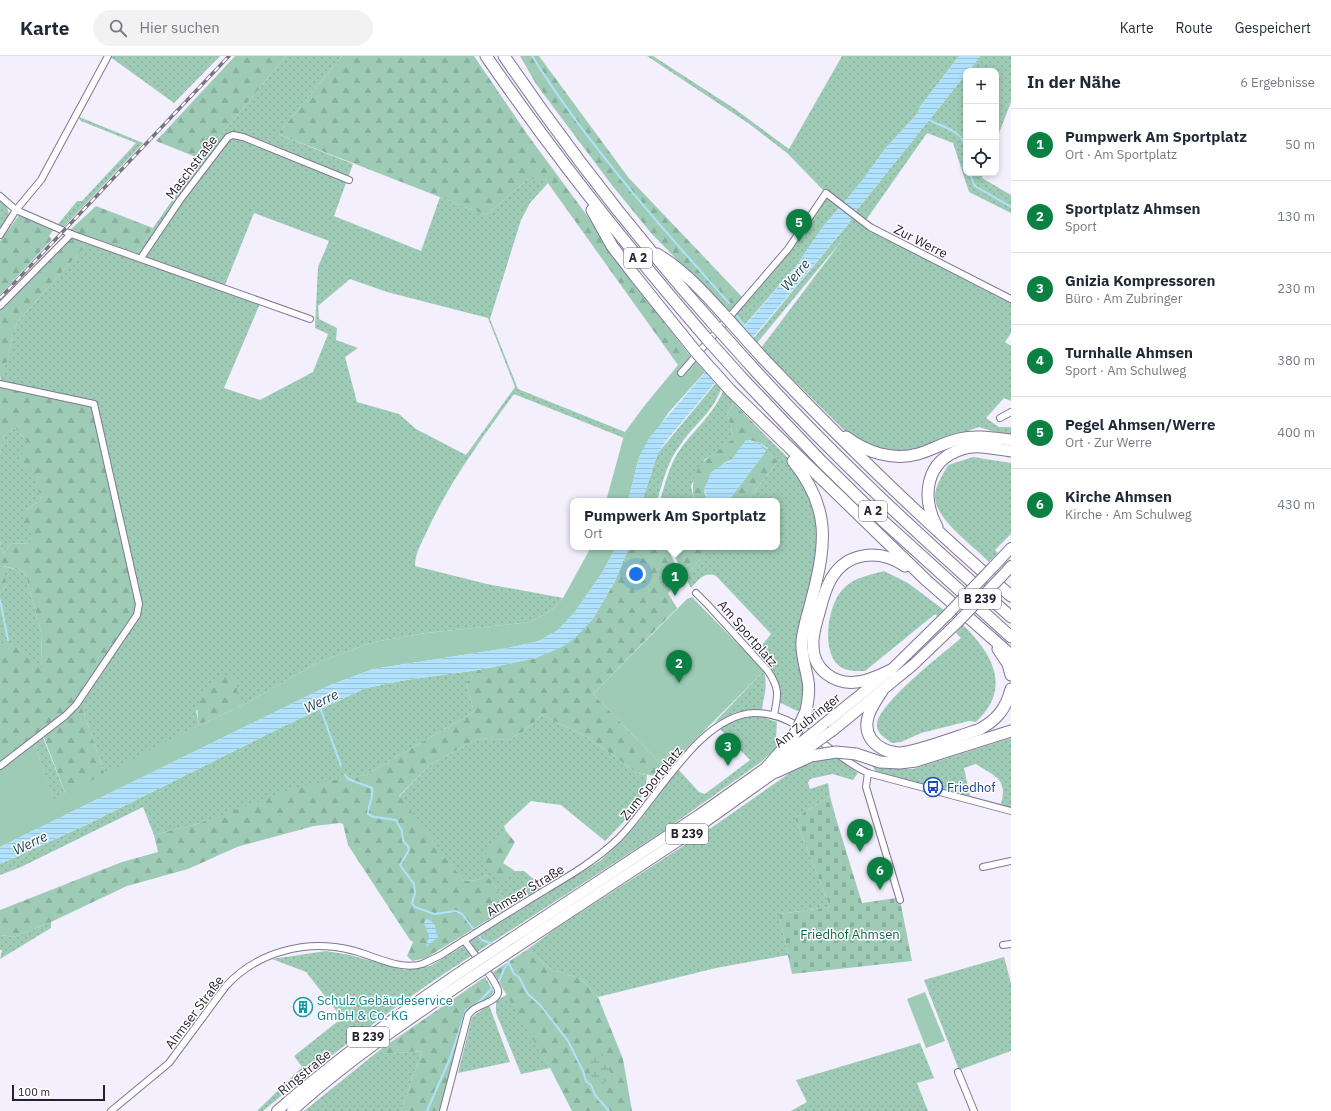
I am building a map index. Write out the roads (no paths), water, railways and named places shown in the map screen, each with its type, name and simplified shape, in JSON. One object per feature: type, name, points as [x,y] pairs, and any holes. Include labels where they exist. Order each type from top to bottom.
[{"type":"highway","name":"A 2","points":[[486,56],[571,175],[621,239],[742,378],[821,461],[871,510],[1011,637]]},
{"type":"highway","name":"A 2","points":[[504,56],[600,188],[677,283],[716,328],[848,467],[905,522],[1011,617]]},
{"type":"highway","points":[[571,175],[612,246],[696,352],[731,391],[926,580],[1011,655]]},
{"type":"highway","points":[[650,250],[672,263],[694,283],[823,422],[897,494],[1011,596]]},
{"type":"highway","points":[[823,422],[854,443],[883,455],[917,454],[958,439],[975,436],[1011,440]]},
{"type":"highway","points":[[779,439],[783,448],[807,478],[822,517],[824,536],[822,560],[802,642],[808,682],[806,711],[799,726],[801,748]]},
{"type":"highway","points":[[942,535],[928,508],[927,494],[929,482],[934,470],[952,453],[971,447],[1011,451]]},
{"type":"highway","name":"Am Zubringer","points":[[801,748],[823,725],[891,670],[948,614],[1011,548]]},
{"type":"highway","points":[[891,670],[868,680],[845,682],[826,674],[819,667],[814,656],[813,635],[825,591],[831,579],[847,561],[865,555],[877,555],[897,560],[926,580]]},
{"type":"highway","name":"Am Zubringer","points":[[801,748],[832,731],[914,665],[957,623],[1011,566]]},
{"type":"highway","points":[[987,634],[1002,653],[1011,675]]},
{"type":"highway","points":[[882,691],[868,714],[867,727],[869,736],[882,749],[899,753],[978,730],[989,724],[1004,710],[1011,689]]},
{"type":"highway","points":[[772,770],[801,748],[856,754],[880,762],[900,763],[916,761],[1011,731]]},
{"type":"highway","points":[[772,770],[801,748]]},
{"type":"highway","name":"B 239","points":[[468,973],[529,933],[596,884],[699,815],[772,770]]},
{"type":"highway","name":"B 239","points":[[529,933],[597,895],[772,770]]},
{"type":"highway","name":"Ringstraße","points":[[277,1111],[352,1049],[409,1007],[468,973]]},
{"type":"highway","name":"Ringstraße","points":[[292,1111],[363,1053],[468,973]]},
{"type":"street","points":[[0,234],[16,210],[41,180],[108,56]]},
{"type":"street","name":"Maschstraße","points":[[140,258],[180,200],[228,137],[233,135],[243,137],[349,180]]},
{"type":"street","name":"Zur Werre","points":[[682,373],[788,249],[826,193],[870,227],[1011,299]]},
{"type":"street","points":[[0,196],[16,210],[71,234],[310,318]]},
{"type":"street","points":[[0,306],[71,234]]},
{"type":"street","points":[[0,384],[94,404],[139,604],[137,615],[76,705],[65,716],[0,766]]},
{"type":"street","points":[[1000,418],[1011,412]]},
{"type":"street","name":"Am Sportplatz","points":[[696,594],[708,605],[775,682],[778,694],[774,715]]},
{"type":"street","name":"Zum Sportplatz","points":[[597,858],[634,823],[681,760],[718,725],[732,718],[746,714],[774,715],[792,722],[851,764],[868,773],[1011,811]]},
{"type":"street","points":[[868,773],[866,786],[900,900]]},
{"type":"street","name":"Ahmser Straße","points":[[111,1111],[169,1063],[226,986],[237,975],[259,961],[288,950],[318,946],[351,950],[405,966],[422,964],[441,955],[597,858]]},
{"type":"street","points":[[983,867],[1011,861]]},
{"type":"street","points":[[443,1111],[468,1015],[474,1008],[492,1000],[498,994],[466,939]]},
{"type":"street","points":[[1003,945],[1011,944]]},
{"type":"street","points":[[958,1072],[974,1111]]},
{"type":"water","name":"Werre","points":[[959,56],[980,56],[971,68],[963,68],[963,78],[856,211],[849,223],[667,440],[658,453],[643,498],[629,498],[639,457],[649,438],[797,265],[822,228],[862,181],[885,149],[918,113],[919,108]]},
{"type":"water","points":[[746,440],[755,442],[766,451],[730,498],[707,498],[704,489],[711,472],[732,459]]},
{"type":"water","name":"Werre","points":[[614,550],[628,550],[614,583],[592,620],[574,639],[560,648],[536,658],[478,670],[406,680],[366,688],[284,726],[86,825],[0,864],[0,847],[328,686],[373,669],[508,648],[539,641],[558,630],[575,612],[602,573]]},
{"type":"water","points":[[428,919],[434,923],[438,937],[426,947],[429,936],[424,923],[425,920]]},
{"type":"waterway","points":[[532,56],[600,153],[625,184],[729,303]]},
{"type":"waterway","points":[[929,120],[952,130],[963,140]]},
{"type":"waterway","points":[[970,176],[975,186],[1011,207]]},
{"type":"waterway","points":[[737,316],[746,328]]},
{"type":"waterway","points":[[757,446],[762,445],[767,448]]},
{"type":"waterway","points":[[0,600],[8,640]]},
{"type":"waterway","name":"Werre","points":[[320,707],[341,766]]},
{"type":"waterway","points":[[345,775],[348,779],[372,788],[368,814],[374,817],[396,820],[402,831],[403,841],[408,846],[409,850],[400,865],[414,884],[415,893],[412,903],[415,907],[434,914],[456,911],[462,914],[482,940],[495,945]]},
{"type":"waterway","points":[[507,959],[514,974],[519,977],[527,993],[541,1006],[568,1041],[583,1071],[586,1081],[591,1085],[595,1095],[609,1111]]},
{"type":"waterway","points":[[427,1111],[451,1056],[466,1010],[479,1002],[499,981],[509,962]]},
{"type":"railway","points":[[0,298],[229,56]]},
{"type":"place","name":"Pegel Ahmsen/Werre","points":[[799,242]]},
{"type":"place","name":"Pumpwerk Am Sportplatz","points":[[675,596]]},
{"type":"place","name":"Sportplatz Ahmsen","points":[[679,683]]},
{"type":"place","name":"Gnizia Kompressoren","points":[[728,766]]},
{"type":"place","name":"Friedhof","points":[[933,787]]},
{"type":"place","name":"Turnhalle Ahmsen","points":[[860,852]]},
{"type":"place","name":"Kirche Ahmsen","points":[[880,890]]},
{"type":"place","name":"Schulz Gebäudeservice GmbH & Co. KG","points":[[303,1007]]},
{"type":"park label","name":"Friedhof Ahmsen","points":[[850,934]]}]
